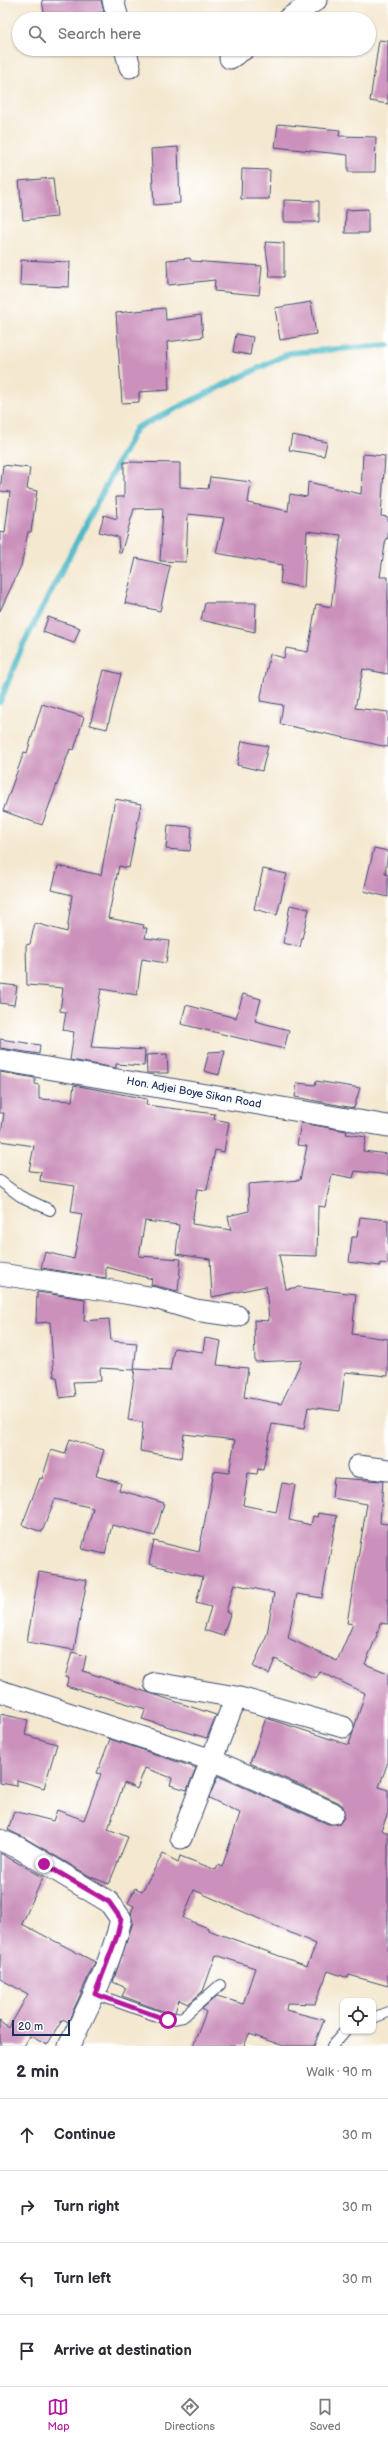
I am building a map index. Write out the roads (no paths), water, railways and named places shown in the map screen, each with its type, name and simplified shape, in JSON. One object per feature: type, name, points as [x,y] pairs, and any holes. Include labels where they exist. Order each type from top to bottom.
[{"type":"street","points":[[113,0],[116,12]]},
{"type":"street","points":[[298,12],[316,0]]},
{"type":"street","name":"Hon. Adjei Boye Sikan Road","points":[[0,1060],[388,1126]]},
{"type":"street","points":[[0,1274],[155,1298],[195,1310],[237,1316]]},
{"type":"street","points":[[358,1466],[388,1470]]},
{"type":"street","points":[[154,1683],[236,1697],[343,1727]]},
{"type":"street","points":[[0,1691],[212,1760],[333,1813]]},
{"type":"street","points":[[181,1838],[236,1697]]},
{"type":"street","points":[[0,1840],[19,1848],[109,1902],[121,1919],[117,1936],[95,1994],[69,2046]]},
{"type":"lane","points":[[0,1181],[20,1196],[50,1210]]},
{"type":"lane","points":[[95,1994],[168,2020],[183,2017],[220,1985]]},
{"type":"lane","points":[[376,2017],[388,2012]]},
{"type":"lane","points":[[332,2046],[342,2034]]},
{"type":"waterway","points":[[0,702],[21,649],[136,428],[290,353],[388,345]]}]
